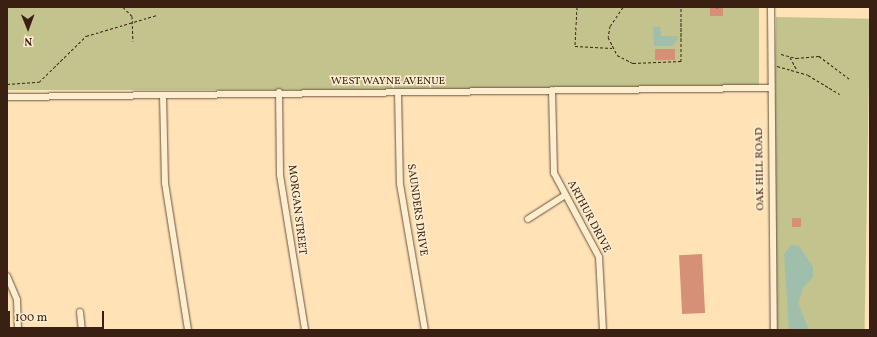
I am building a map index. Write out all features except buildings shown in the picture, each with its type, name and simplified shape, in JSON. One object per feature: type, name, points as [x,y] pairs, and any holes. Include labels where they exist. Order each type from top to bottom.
[{"type":"street","name":"OAK HILL ROAD","points":[[771,7],[770,88],[774,330]]},
{"type":"street","name":"WEST WAYNE AVENUE","points":[[7,97],[279,92],[770,88]]},
{"type":"street","name":"ARTHUR DRIVE","points":[[552,90],[552,160],[564,196],[598,257],[603,330]]},
{"type":"street","name":"MORGAN STREET","points":[[279,92],[280,175],[305,330]]},
{"type":"street","name":"SAUNDERS DRIVE","points":[[398,92],[400,184],[425,330]]},
{"type":"street","points":[[163,95],[165,183],[188,330]]},
{"type":"street","points":[[528,219],[564,196]]},
{"type":"street","points":[[7,276],[17,300],[18,330]]},
{"type":"street","points":[[80,312],[82,330]]},
{"type":"path","points":[[123,7],[129,10],[132,21],[133,41]]},
{"type":"path","points":[[577,7],[575,46],[612,48]]},
{"type":"path","points":[[623,7],[608,30],[612,48],[619,57],[633,63],[681,61],[681,7]]},
{"type":"path","points":[[7,84],[39,82],[86,36],[119,28],[132,21],[157,15]]},
{"type":"path","points":[[781,54],[790,58],[819,56],[850,79]]},
{"type":"path","points":[[790,58],[797,71]]},
{"type":"path","points":[[770,66],[797,71],[840,94]]},
{"type":"green space","points":[[7,7],[759,7],[759,90],[7,90]]},
{"type":"green space","points":[[776,17],[870,19],[865,330],[771,330]]},
{"type":"shaded area","points":[[653,27],[660,27],[661,36],[678,36],[677,40],[672,46],[654,46]]},
{"type":"shaded area","points":[[791,245],[799,246],[813,267],[813,277],[803,288],[798,303],[809,330],[789,330],[784,254]]}]
